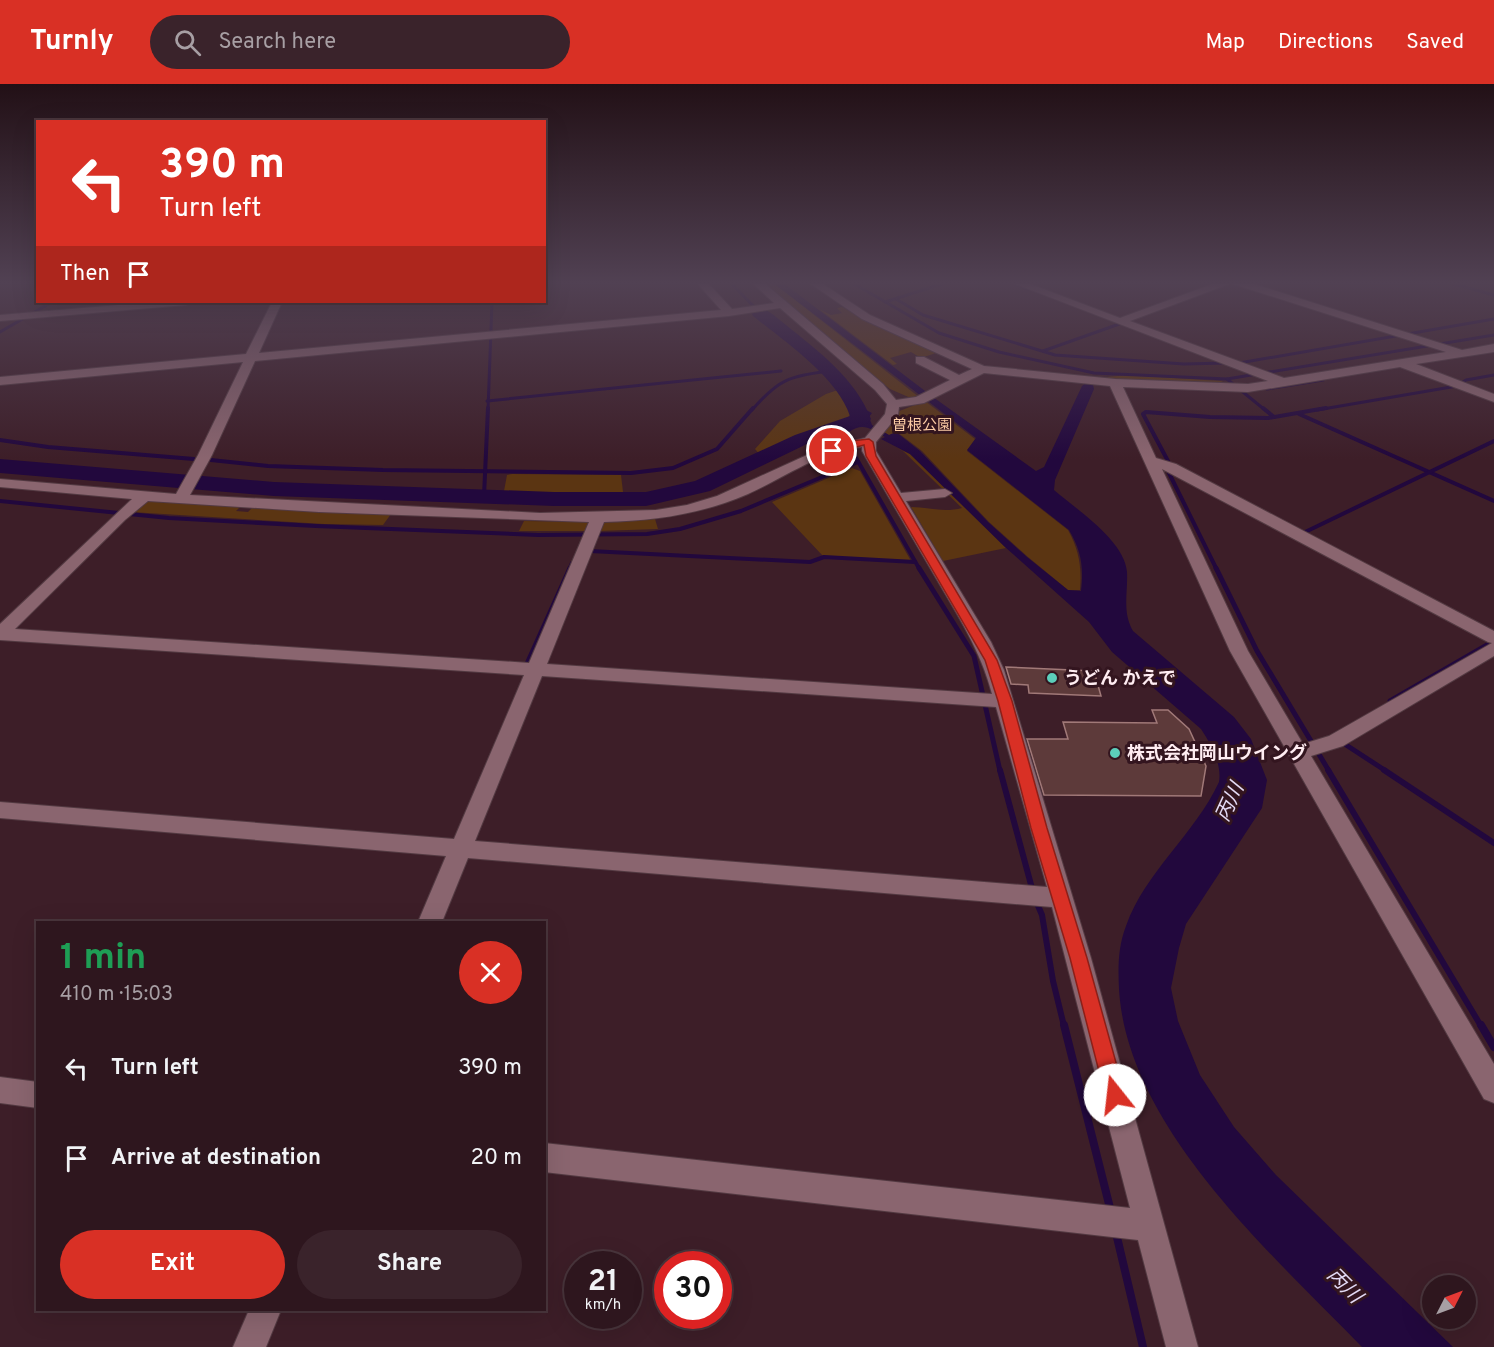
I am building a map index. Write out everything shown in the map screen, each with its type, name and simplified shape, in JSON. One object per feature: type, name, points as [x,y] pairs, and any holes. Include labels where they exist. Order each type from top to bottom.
[{"type":"street","points":[[187,488],[259,341]]},
{"type":"street","points":[[0,381],[426,341]]},
{"type":"street","points":[[0,483],[144,497],[187,488],[261,505],[406,512],[598,517],[659,514],[693,507],[741,492],[873,435],[891,415],[893,404],[879,387],[824,341]]},
{"type":"street","points":[[921,341],[982,369],[1115,383],[1241,389],[1494,348]]},
{"type":"street","points":[[1175,341],[1285,383]]},
{"type":"street","points":[[1426,341],[1463,354]]},
{"type":"street","points":[[920,360],[959,380]]},
{"type":"street","points":[[1404,364],[1494,399]]},
{"type":"street","points":[[893,404],[919,400],[982,369]]},
{"type":"street","points":[[1115,383],[1162,464],[1239,651],[1321,746],[1494,1090]]},
{"type":"street","points":[[873,435],[871,456],[987,652],[990,701],[1128,1224],[1182,1347]]},
{"type":"street","points":[[1162,464],[1494,638]]},
{"type":"street","points":[[895,498],[945,493]]},
{"type":"street","points":[[0,634],[144,497]]},
{"type":"street","points":[[430,921],[458,846],[598,517]]},
{"type":"street","points":[[0,634],[990,701]]},
{"type":"street","points":[[1321,746],[1494,648]]},
{"type":"street","points":[[0,810],[458,846],[1043,897]]},
{"type":"street","points":[[0,1090],[36,1095]]},
{"type":"street","points":[[546,1157],[1128,1224]]},
{"type":"street","points":[[249,1347],[265,1311]]},
{"type":"green space","points":[[832,341],[847,341],[919,397],[913,399],[890,389]]},
{"type":"green space","points":[[861,341],[915,341],[939,352],[921,358],[911,352],[890,358],[897,364],[893,365]]},
{"type":"green space","points":[[1127,375],[1221,381],[1235,387],[1098,378]]},
{"type":"green space","points":[[838,390],[851,412],[848,418],[808,432],[760,455],[755,449],[780,421],[826,394]]},
{"type":"green space","name":"曽根公園","points":[[925,401],[975,439],[967,451],[1068,530],[1079,559],[1080,590],[1068,590],[1028,557],[989,522],[922,451],[897,432],[889,435],[883,432],[897,412]]},
{"type":"green space","points":[[895,447],[910,454],[1006,548],[943,561],[911,507],[942,510],[962,508],[903,451]]},
{"type":"green space","points":[[852,468],[860,471],[911,561],[823,556],[772,502]]},
{"type":"green space","points":[[507,475],[621,475],[623,492],[504,491]]},
{"type":"green space","points":[[146,501],[240,507],[236,511],[248,512],[253,507],[391,514],[383,525],[324,524],[131,512]]},
{"type":"green space","points":[[655,519],[658,529],[599,531],[602,521]]},
{"type":"green space","points":[[524,521],[590,522],[588,531],[519,531]]},
{"type":"water","name":"丙川","points":[[849,341],[859,341],[1036,471],[1044,467],[1082,386],[1086,383],[1093,385],[1094,389],[1055,480],[1054,490],[1098,526],[1118,549],[1127,572],[1127,610],[1133,631],[1234,717],[1251,739],[1267,780],[1262,808],[1186,924],[1171,988],[1178,1021],[1200,1075],[1234,1127],[1276,1175],[1422,1317],[1422,1329],[1434,1329],[1453,1347],[1362,1347],[1247,1229],[1209,1184],[1175,1138],[1148,1090],[1128,1040],[1119,989],[1121,942],[1134,906],[1145,888],[1197,819],[1219,782],[1217,761],[1201,729],[1112,652],[1089,622],[1005,547],[910,454],[881,439],[885,437],[875,431],[863,427],[849,432],[847,440],[843,441],[835,434],[807,439],[803,436],[850,419],[852,411],[839,389],[846,387],[866,410],[872,413],[869,417],[872,425],[889,435],[896,432],[920,451],[988,522],[1027,557],[1068,590],[1081,591],[1081,559],[1069,530],[967,450],[976,438]]},
{"type":"building","name":"うどん かえで","points":[[1006,667],[1094,671],[1101,696],[1029,693],[1028,685],[1011,684]]},
{"type":"building","name":"株式会社岡山ウイング","points":[[1152,710],[1168,710],[1189,729],[1206,766],[1201,796],[1044,795],[1027,739],[1068,739],[1063,722],[1157,723]]},
{"type":"waterway","points":[[488,401],[491,341]]},
{"type":"waterway","points":[[0,466],[274,489],[554,499],[646,499],[702,486],[802,439],[861,419],[847,392],[834,377],[794,341]]},
{"type":"waterway","points":[[964,341],[999,352],[1094,373],[1227,379]]},
{"type":"waterway","points":[[1009,341],[1055,355],[1184,364],[1226,363]]},
{"type":"waterway","points":[[1043,351],[1071,341]]},
{"type":"waterway","points":[[1239,363],[1367,341]]},
{"type":"waterway","points":[[1227,379],[1458,341]]},
{"type":"waterway","points":[[488,401],[781,371]]},
{"type":"waterway","points":[[752,410],[785,381],[828,371]]},
{"type":"waterway","points":[[1460,384],[1466,380],[1494,375]]},
{"type":"waterway","points":[[1227,379],[1265,410]]},
{"type":"waterway","points":[[1267,389],[1323,380]]},
{"type":"waterway","points":[[1317,410],[1457,386]]},
{"type":"waterway","points":[[488,401],[488,410]]},
{"type":"waterway","points":[[485,471],[488,408]]},
{"type":"waterway","points":[[485,471],[631,473],[673,468],[717,449],[753,408]]},
{"type":"waterway","points":[[1263,408],[1274,417]]},
{"type":"waterway","points":[[1274,417],[1326,408]]},
{"type":"waterway","points":[[1217,570],[1167,469],[1169,463],[1143,414],[1146,412],[1210,417],[1274,417]]},
{"type":"waterway","points":[[1299,414],[1429,472]]},
{"type":"waterway","points":[[0,440],[48,447],[194,459]]},
{"type":"waterway","points":[[1429,472],[1494,441]]},
{"type":"waterway","points":[[851,449],[920,570]]},
{"type":"waterway","points":[[211,460],[268,466],[485,471]]},
{"type":"waterway","points":[[0,501],[169,518],[316,526],[538,535],[647,534],[680,529],[741,511],[858,462]]},
{"type":"waterway","points":[[484,496],[485,471]]},
{"type":"waterway","points":[[1301,534],[1429,472]]},
{"type":"waterway","points":[[1429,472],[1494,501]]},
{"type":"waterway","points":[[590,551],[810,562],[824,557],[915,562]]},
{"type":"waterway","points":[[569,570],[572,563]]},
{"type":"waterway","points":[[527,670],[526,666],[570,568]]},
{"type":"waterway","points":[[919,568],[974,656],[1000,771]]},
{"type":"waterway","points":[[1216,568],[1257,651],[1329,771]]},
{"type":"waterway","points":[[1390,701],[1494,641]]},
{"type":"waterway","points":[[1340,741],[1386,771]]},
{"type":"waterway","points":[[1000,770],[1033,892]]},
{"type":"waterway","points":[[1328,770],[1481,1026]]},
{"type":"waterway","points":[[1384,770],[1494,843]]},
{"type":"waterway","points":[[1036,901],[1042,915],[1053,981],[1064,1026]]},
{"type":"waterway","points":[[1064,1025],[1111,1212]]},
{"type":"waterway","points":[[1481,1025],[1494,1047]]},
{"type":"waterway","points":[[1116,1233],[1143,1347]]},
{"type":"place","name":"うどん かえで","points":[[1052,678]]},
{"type":"place","name":"株式会社岡山ウイング","points":[[1115,753]]},
{"type":"route","points":[[832,451],[855,443],[869,442],[871,456],[991,660],[1005,701],[1039,828],[1079,958],[1087,996],[1115,1095]]}]
